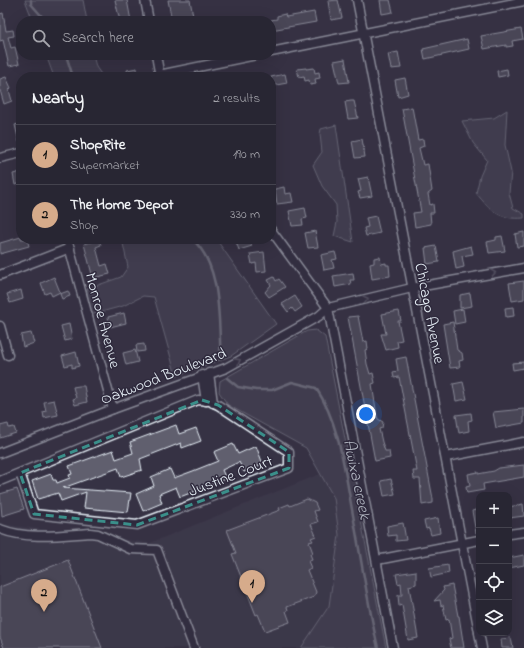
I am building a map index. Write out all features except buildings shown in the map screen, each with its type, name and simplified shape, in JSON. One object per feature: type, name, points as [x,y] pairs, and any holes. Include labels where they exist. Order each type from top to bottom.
[{"type":"street","points":[[146,0],[148,16]]},
{"type":"street","name":"Chicago Avenue","points":[[357,0],[476,617]]},
{"type":"street","points":[[276,51],[524,1]]},
{"type":"street","points":[[157,60],[159,72]]},
{"type":"street","points":[[178,72],[233,60]]},
{"type":"street","points":[[0,158],[16,154]]},
{"type":"street","points":[[276,237],[328,308],[393,648]]},
{"type":"street","name":"Monroe Avenue","points":[[69,244],[114,409]]},
{"type":"street","points":[[0,275],[70,248]]},
{"type":"street","points":[[328,308],[412,288],[524,268]]},
{"type":"street","name":"Oakwood Boulevard","points":[[0,453],[233,364],[319,316],[328,308]]},
{"type":"street","points":[[0,326],[8,355]]},
{"type":"street","points":[[0,481],[198,400],[209,402],[206,374]]},
{"type":"street","name":"Justine Court","points":[[20,473],[34,514],[137,525],[289,468],[289,452],[209,402]]},
{"type":"street","points":[[446,457],[524,442]]},
{"type":"street","points":[[0,529],[12,534],[38,536],[90,532],[98,534],[130,549],[157,550],[194,648]]},
{"type":"street","points":[[512,534],[524,532]]},
{"type":"street","points":[[377,560],[476,541]]},
{"type":"street","name":"Chicago Avenue","points":[[480,636],[482,648]]},
{"type":"highlighted area","points":[[202,400],[218,405],[289,452],[289,468],[137,525],[34,514],[20,473]]},
{"type":"shaded area","points":[[25,0],[83,0],[86,16],[31,16]]},
{"type":"shaded area","points":[[48,60],[94,60],[96,67],[100,72],[52,72]]},
{"type":"shaded area","points":[[507,110],[505,145],[511,172],[509,193],[513,208],[524,214],[524,218],[502,216],[496,213],[486,205],[476,193],[480,176],[487,160],[473,143],[462,121],[494,118]]},
{"type":"shaded area","points":[[336,125],[353,242],[334,236],[337,222],[336,205],[322,186],[313,165],[322,152],[320,134],[321,129]]},
{"type":"shaded area","points":[[123,244],[220,244],[276,324],[231,356],[176,376],[154,297],[143,296],[123,306],[90,315],[87,289],[121,277],[128,267]]},
{"type":"shaded area","points":[[316,330],[325,337],[386,648],[301,648],[329,606],[339,535],[334,498],[306,448],[228,405],[219,392],[220,381],[307,331]]},
{"type":"shaded area","points":[[320,474],[334,498],[339,535],[329,606],[301,648],[0,648],[0,524],[150,543]]},
{"type":"waterway","name":"Awixa creek","points":[[31,0],[31,4],[42,16]]},
{"type":"waterway","name":"Awixa creek","points":[[68,60],[71,72]]},
{"type":"waterway","name":"Awixa creek","points":[[197,244],[202,250],[209,264],[214,279],[219,312],[221,360]]},
{"type":"waterway","name":"Awixa creek","points":[[227,378],[238,387],[256,390],[272,390],[292,382],[316,388],[324,401],[335,429],[343,459],[378,648]]},
{"type":"place","name":"ShopRite","points":[[252,603]]},
{"type":"place","name":"The Home Depot","points":[[44,612]]}]
